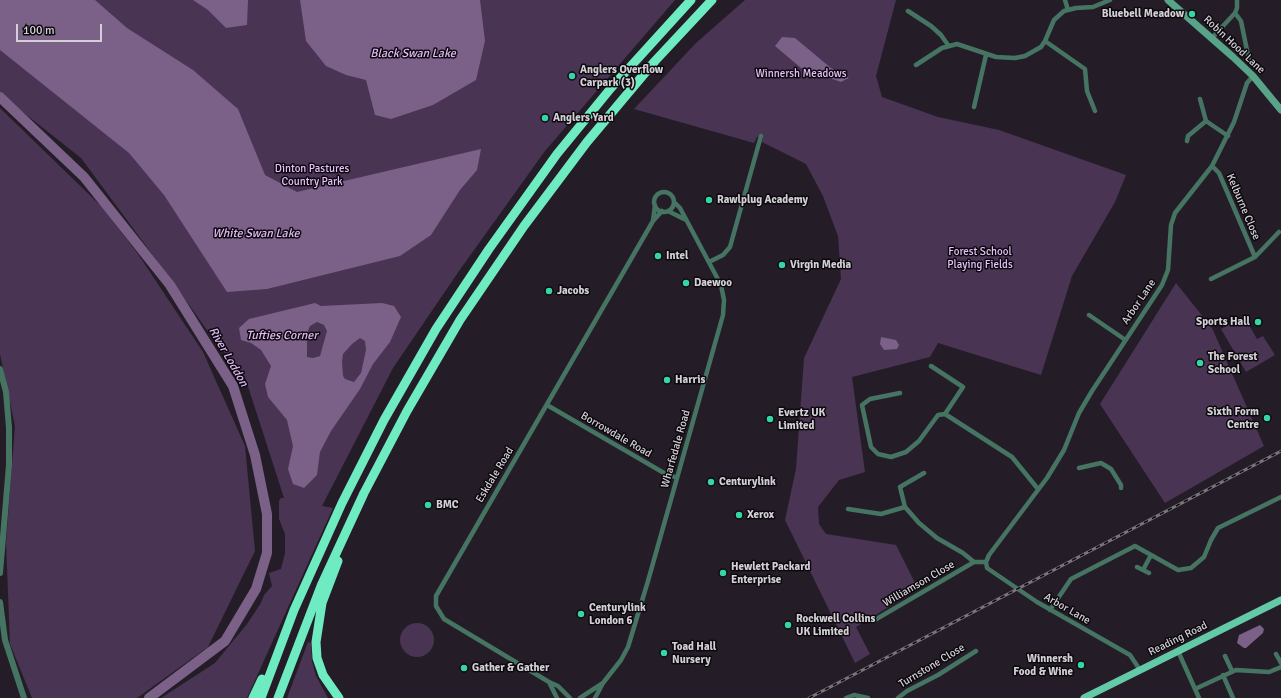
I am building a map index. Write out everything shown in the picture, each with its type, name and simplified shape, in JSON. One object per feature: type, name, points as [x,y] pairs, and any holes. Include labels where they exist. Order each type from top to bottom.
[{"type":"highway","points":[[254,698],[281,642],[319,553],[359,467],[398,394],[453,303],[512,215],[562,148],[611,88],[691,0]]},
{"type":"highway","points":[[278,698],[318,592],[364,493],[434,362],[482,286],[524,226],[604,120],[668,46],[712,0]]},
{"type":"highway","points":[[339,698],[326,682],[320,668],[317,658],[317,631],[324,598],[364,493]]},
{"type":"highway","points":[[261,698],[281,642]]},
{"type":"main road","name":"Robin Hood Lane","points":[[1168,0],[1212,38],[1252,76],[1281,110]]},
{"type":"main road","name":"Reading Road","points":[[1084,698],[1281,600]]},
{"type":"street","points":[[1065,0],[1068,10]]},
{"type":"street","points":[[916,65],[948,45],[964,46],[986,55],[1009,58],[1021,57],[1035,52],[1045,41],[1054,20],[1068,10],[1093,7],[1110,0]]},
{"type":"street","points":[[1212,38],[1235,13],[1237,8],[1237,0]]},
{"type":"street","points":[[908,11],[931,26],[941,35],[948,45]]},
{"type":"street","points":[[1235,13],[1241,21],[1248,60]]},
{"type":"street","points":[[1045,41],[1085,69],[1087,91],[1094,111]]},
{"type":"street","points":[[974,107],[986,55]]},
{"type":"street","name":"Arbor Lane","points":[[1140,670],[1130,655],[1050,610],[987,568],[986,562],[989,555],[1038,489],[1064,450],[1079,413],[1124,340],[1164,281],[1168,267],[1171,225],[1175,213],[1212,166],[1228,136],[1247,83],[1252,76]]},
{"type":"street","points":[[1200,99],[1206,121],[1228,136]]},
{"type":"street","points":[[1187,141],[1188,136],[1206,121]]},
{"type":"street","points":[[709,262],[723,255],[730,247],[761,136]]},
{"type":"street","name":"Kelburne Close","points":[[1212,166],[1219,173],[1255,258]]},
{"type":"street","points":[[653,221],[656,197],[663,192],[672,195],[674,202],[668,211]]},
{"type":"street","name":"Wharfedale Road","points":[[595,698],[603,683],[621,660],[631,637],[723,315],[724,305],[722,288],[709,262],[674,202]]},
{"type":"street","points":[[655,205],[662,211],[668,211],[684,219]]},
{"type":"street","points":[[653,221],[662,211]]},
{"type":"street","name":"Eskdale Road","points":[[570,698],[558,686],[444,619],[438,611],[436,601],[437,592],[653,221]]},
{"type":"street","name":"Kelburne Close","points":[[1211,279],[1255,258],[1279,232]]},
{"type":"street","points":[[1089,315],[1124,340]]},
{"type":"street","points":[[931,366],[963,386],[945,414]]},
{"type":"street","points":[[0,369],[6,392],[9,428],[9,465],[0,573]]},
{"type":"street","points":[[900,393],[870,399],[862,405],[870,447],[878,454],[891,457],[906,452],[919,441],[938,415],[945,414],[1012,457],[1038,489]]},
{"type":"street","name":"Borrowdale Road","points":[[547,405],[664,473],[677,478]]},
{"type":"street","points":[[1080,468],[1101,463],[1111,469],[1121,485],[1121,488]]},
{"type":"street","points":[[924,473],[900,487],[905,507],[919,523],[936,538],[963,553],[974,562],[986,562]]},
{"type":"street","points":[[1050,610],[1071,579],[1136,546],[1178,570],[1191,568],[1204,557],[1210,540],[1218,528],[1281,497]]},
{"type":"street","points":[[848,509],[881,514],[905,507]]},
{"type":"street","points":[[1143,570],[1151,555]]},
{"type":"street","name":"Williamson Close","points":[[873,621],[974,562]]},
{"type":"street","points":[[1137,567],[1149,573]]},
{"type":"street","points":[[0,602],[5,640],[24,698]]},
{"type":"street","name":"Turnstone Close","points":[[898,698],[907,691],[938,675],[976,650]]},
{"type":"street","points":[[1178,651],[1199,698]]},
{"type":"street","points":[[1276,654],[1281,663]]},
{"type":"street","points":[[1225,656],[1232,671]]},
{"type":"street","points":[[1195,688],[1232,671],[1245,669],[1269,672],[1281,667]]},
{"type":"street","points":[[1223,675],[1233,698]]},
{"type":"street","points":[[549,682],[557,698]]},
{"type":"street","name":"Wharfedale Road","points":[[580,698],[603,683]]},
{"type":"street","points":[[846,698],[854,695],[868,698]]},
{"type":"green space","name":"Dinton Pastures Country Park","points":[[0,0],[675,0],[545,151],[459,271],[393,368],[322,506],[333,508],[247,698],[161,698],[215,663],[247,624],[261,603],[264,595],[272,586],[269,573],[281,569],[285,553],[285,534],[279,519],[279,501],[281,498],[284,498],[245,377],[214,340],[81,158],[0,94]]},
{"type":"green space","name":"Winnersh Meadows","points":[[745,0],[896,0],[876,76],[882,97],[938,117],[999,130],[1126,175],[1115,202],[1072,276],[1041,375],[938,343],[930,357],[852,377],[865,472],[839,480],[818,507],[819,524],[826,534],[896,545],[918,589],[856,627],[870,654],[855,663],[785,520],[796,469],[804,358],[841,279],[838,236],[823,196],[806,164],[762,142],[763,138],[761,136],[757,137],[754,143],[634,109],[696,43]]},
{"type":"green space","points":[[0,108],[102,207],[138,254],[203,352],[245,446],[255,551],[208,647],[137,698],[32,698],[10,644],[6,542],[15,426],[0,354]]},
{"type":"green space","name":"The Forest School","points":[[1176,283],[1212,328],[1264,446],[1165,503],[1100,404]]},
{"type":"green space","points":[[1244,316],[1257,339],[1263,336],[1275,355],[1246,372],[1221,329]]},
{"type":"green space","points":[[417,623],[429,628],[434,640],[429,652],[417,657],[405,652],[400,640],[405,628]]},
{"type":"green space","points":[[308,642],[311,643],[312,661],[316,676],[328,698],[287,698]]},
{"type":"water","name":"White Swan Lake","points":[[0,0],[95,0],[127,28],[193,70],[238,109],[265,175],[297,192],[481,149],[477,170],[460,190],[431,235],[400,256],[267,289],[227,292],[164,195],[129,153],[0,50]]},
{"type":"water","points":[[193,0],[248,0],[247,25],[226,28],[208,10]]},
{"type":"water","name":"Black Swan Lake","points":[[300,0],[480,0],[485,41],[476,80],[433,105],[391,119],[375,115],[366,80],[346,75],[326,66],[306,41]]},
{"type":"water","points":[[782,37],[795,38],[831,68],[849,78],[841,82],[801,68],[775,46]]},
{"type":"water","name":"Tufties Corner","points":[[315,303],[321,306],[382,303],[394,306],[401,317],[390,342],[373,364],[360,389],[331,431],[320,452],[317,475],[304,488],[293,484],[288,469],[293,446],[287,420],[268,397],[265,384],[271,366],[261,350],[251,343],[241,340],[239,328],[249,319]],"holes":[[[317,322],[324,325],[327,331],[320,356],[313,358],[307,357],[307,333],[310,326]],[[360,338],[365,341],[366,350],[361,373],[354,382],[345,379],[343,376],[343,354]]]},
{"type":"water","points":[[881,337],[896,340],[899,345],[897,349],[884,350],[880,344]]},
{"type":"water","points":[[1260,625],[1264,629],[1263,633],[1246,648],[1237,643],[1239,635]]},
{"type":"waterway","name":"River Loddon","points":[[0,97],[84,177],[170,285],[233,386],[255,455],[267,514],[267,553],[256,589],[225,641],[149,698]]},
{"type":"railway","points":[[809,698],[1281,451]]},
{"type":"place","name":"Bluebell Meadow","points":[[1192,14]]},
{"type":"place","name":"Anglers Overflow Carpark (3)","points":[[572,76]]},
{"type":"place","name":"Anglers Yard","points":[[545,118]]},
{"type":"place","name":"Rawlplug Academy","points":[[709,200]]},
{"type":"place","name":"Intel","points":[[658,256]]},
{"type":"place","name":"Virgin Media","points":[[782,265]]},
{"type":"place","name":"Daewoo","points":[[686,283]]},
{"type":"place","name":"Jacobs","points":[[549,291]]},
{"type":"place","name":"Sports Hall","points":[[1258,322]]},
{"type":"place","name":"The Forest School","points":[[1200,363]]},
{"type":"place","name":"Harris","points":[[667,380]]},
{"type":"place","name":"Sixth Form Centre","points":[[1267,418]]},
{"type":"place","name":"Evertz UK Limited","points":[[770,419]]},
{"type":"place","name":"Centurylink","points":[[711,482]]},
{"type":"place","name":"BMC","points":[[428,505]]},
{"type":"place","name":"Xerox","points":[[739,515]]},
{"type":"place","name":"Hewlett Packard Enterprise","points":[[723,573]]},
{"type":"place","name":"Centurylink London 6","points":[[581,614]]},
{"type":"place","name":"Rockwell Collins UK Limited","points":[[788,625]]},
{"type":"place","name":"Toad Hall Nursery","points":[[664,653]]},
{"type":"place","name":"Winnersh Food & Wine","points":[[1081,665]]},
{"type":"place","name":"Gather & Gather","points":[[464,668]]},
{"type":"park label","name":"Forest School Playing Fields","points":[[980,258]]}]
